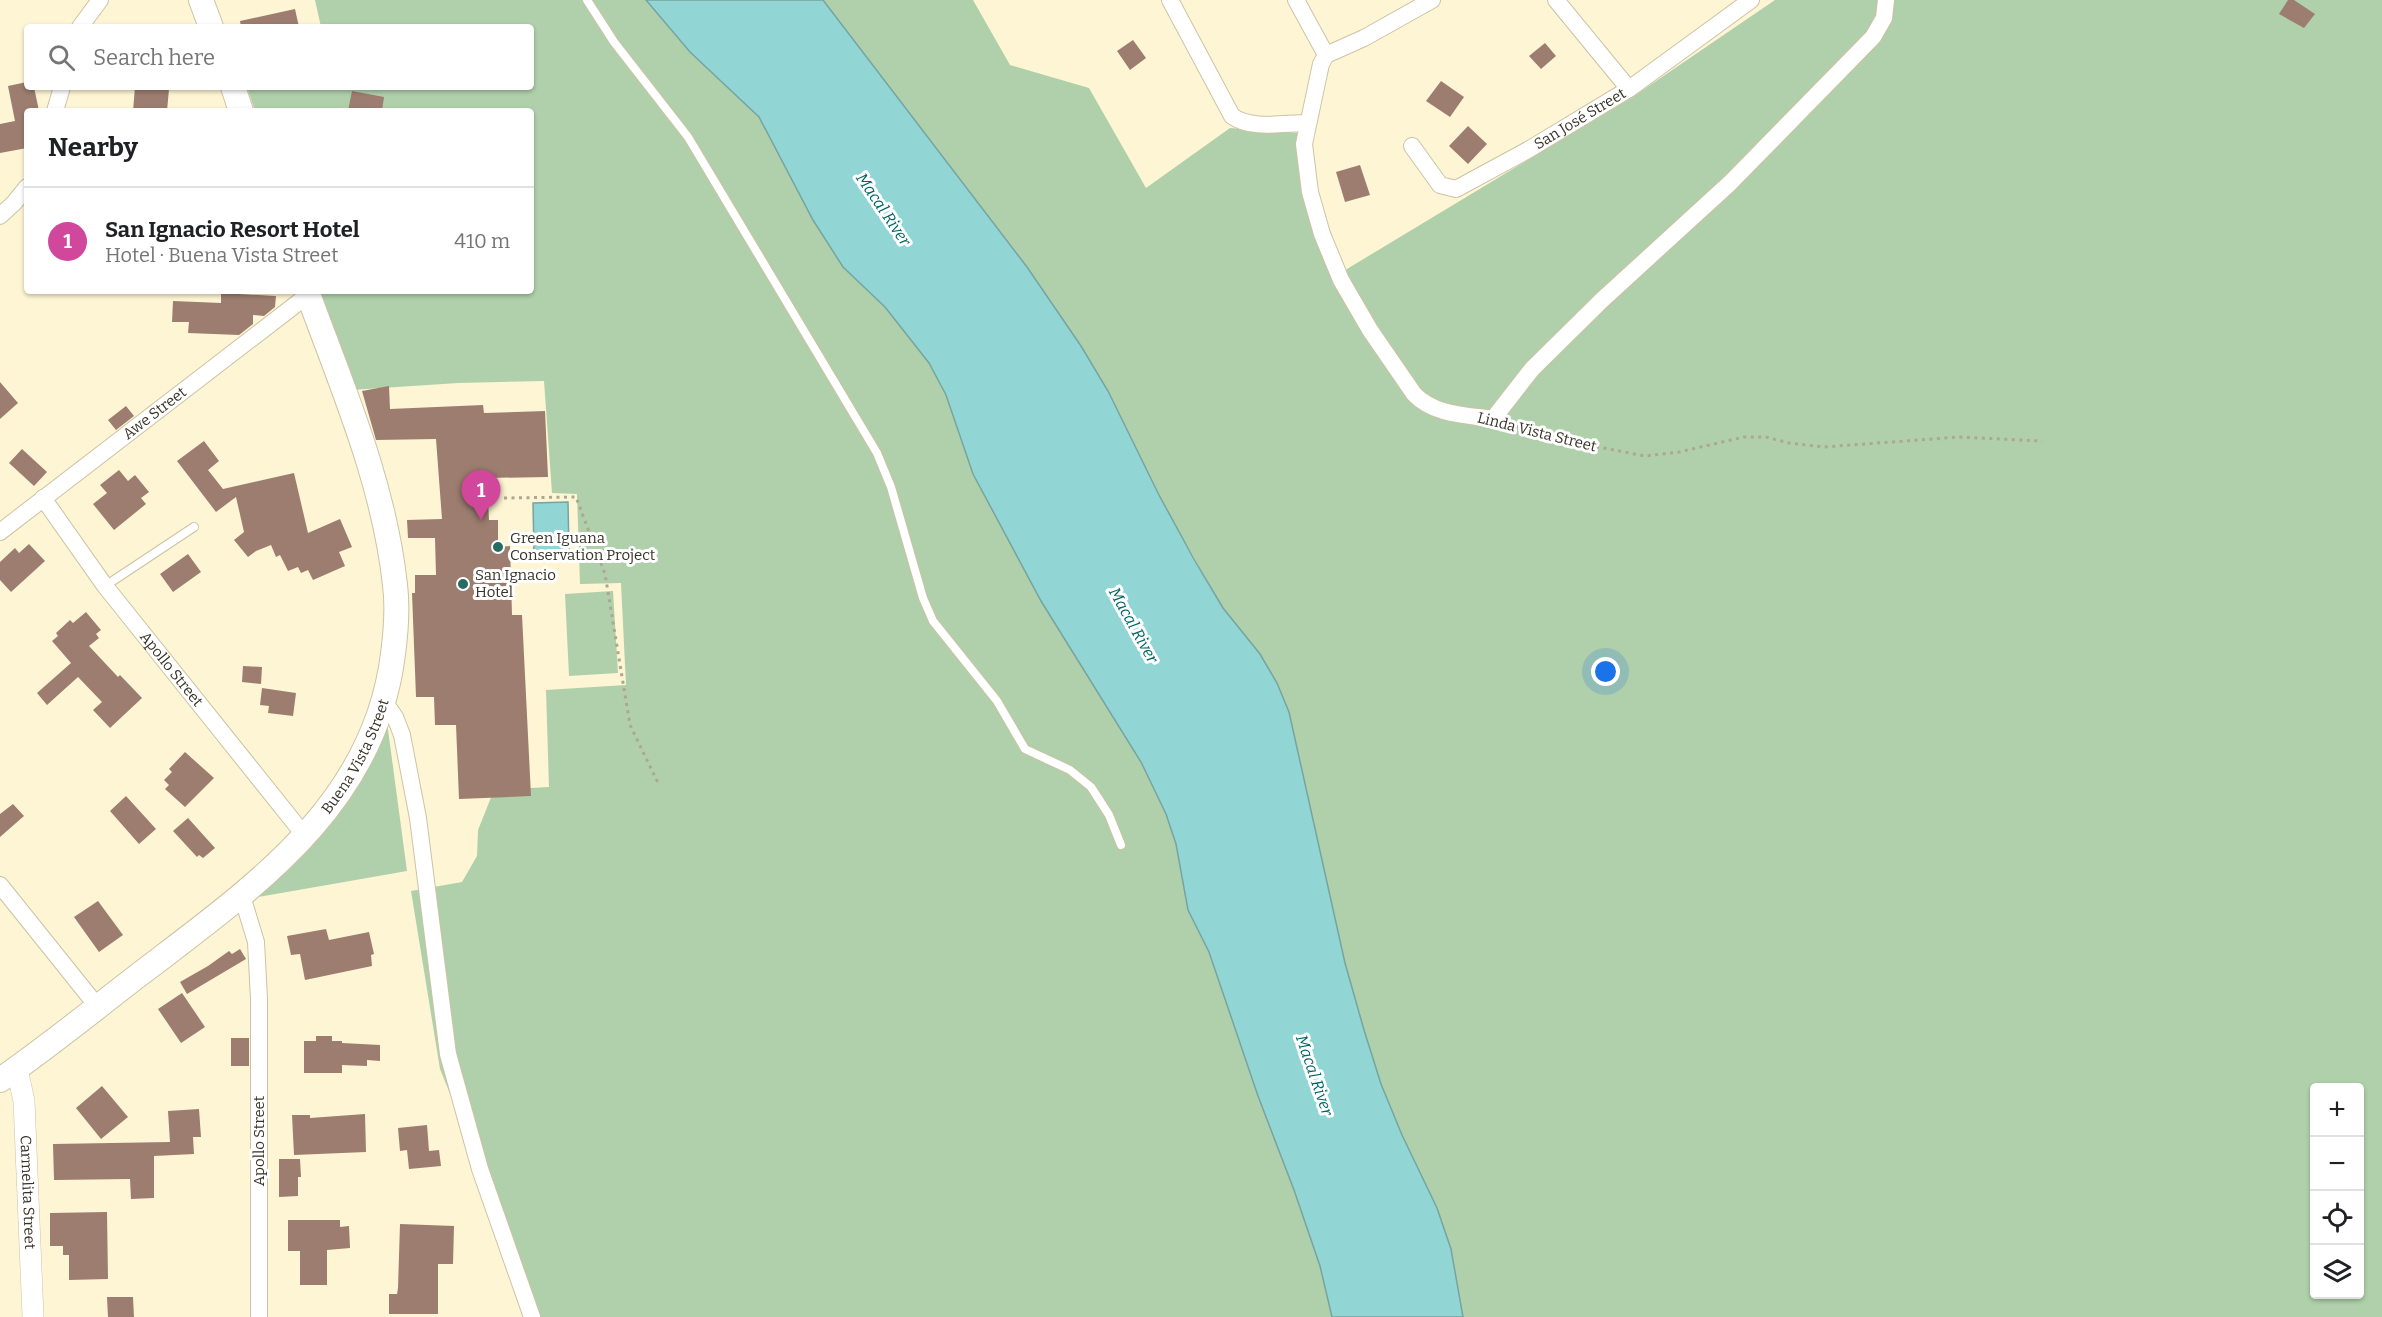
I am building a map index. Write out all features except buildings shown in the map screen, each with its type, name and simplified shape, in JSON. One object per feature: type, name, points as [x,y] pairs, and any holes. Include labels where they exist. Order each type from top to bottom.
[{"type":"main road","points":[[201,0],[210,24]]},
{"type":"main road","points":[[234,90],[240,108]]},
{"type":"main road","name":"Buena Vista Street","points":[[8,1074],[242,896],[305,836],[326,812],[346,783],[374,728],[384,702],[390,675],[396,615],[391,556],[374,480],[361,436],[308,294]]},
{"type":"street","points":[[82,24],[100,0]]},
{"type":"street","points":[[1170,0],[1232,116],[1241,122],[1253,124],[1307,123]]},
{"type":"street","points":[[1296,0],[1326,55],[1364,38],[1432,0]]},
{"type":"street","points":[[1556,0],[1629,89]]},
{"type":"street","name":"San José Street","points":[[1412,146],[1440,185],[1456,189],[1528,150],[1629,89],[1751,0]]},
{"type":"street","points":[[1493,419],[1532,369],[1602,300],[1730,183],[1872,37],[1884,18],[1886,0]]},
{"type":"street","name":"Linda Vista Street","points":[[1326,55],[1321,64],[1304,144],[1310,192],[1322,234],[1341,280],[1370,330],[1422,403],[1452,413],[1493,419]]},
{"type":"street","points":[[56,108],[61,90]]},
{"type":"street","points":[[0,216],[24,191]]},
{"type":"street","name":"Awe Street","points":[[0,532],[307,294]]},
{"type":"street","name":"Apollo Street","points":[[43,498],[105,586],[305,836]]},
{"type":"street","points":[[384,702],[395,717],[402,735],[418,818],[448,1054],[480,1169],[532,1317]]},
{"type":"street","points":[[0,885],[97,1006]]},
{"type":"street","name":"Apollo Street","points":[[242,896],[256,942],[259,999],[259,1317]]},
{"type":"street","name":"Carmelita Street","points":[[8,1074],[24,1101],[33,1317]]},
{"type":"lane","points":[[587,0],[614,42],[688,137],[877,453],[891,487],[923,598],[933,621],[997,701],[1025,749],[1070,770],[1091,787],[1109,815],[1121,845]]},
{"type":"lane","points":[[105,586],[194,527]]},
{"type":"path","name":"Linda Vista Street","points":[[1493,419],[1542,434],[1645,456],[1679,452],[1744,436],[1766,436],[1789,443],[1824,447],[1959,437],[2042,441]]},
{"type":"path","points":[[504,498],[576,497],[605,574],[630,725],[659,785]]},
{"type":"green space","points":[[315,0],[646,0],[690,52],[759,117],[813,220],[843,267],[885,307],[929,363],[946,395],[973,474],[1041,601],[1141,762],[1166,814],[1176,844],[1188,910],[1209,952],[1258,1096],[1294,1190],[1320,1266],[1332,1317],[533,1317],[482,1173],[440,1069],[411,891],[462,882],[477,856],[478,830],[494,790],[549,787],[546,690],[626,685],[621,583],[580,584],[577,494],[552,493],[544,381],[458,383],[351,390],[318,294],[534,294],[534,108],[254,108],[248,90],[534,90],[534,24],[320,24]]},
{"type":"green space","points":[[823,0],[973,0],[1010,65],[1089,88],[1146,188],[1230,128],[1298,133],[1337,275],[1637,94],[1775,0],[2382,0],[2382,1317],[1463,1317],[1451,1249],[1437,1208],[1402,1135],[1381,1084],[1364,1030],[1345,963],[1289,712],[1260,657],[1223,608],[1027,267]]},
{"type":"green space","points":[[613,591],[618,673],[569,676],[565,594]]},
{"type":"green space","points":[[384,700],[407,871],[235,901],[317,824]]},
{"type":"water","name":"Macal River","points":[[646,0],[823,0],[1027,267],[1081,346],[1108,391],[1159,495],[1195,561],[1223,608],[1260,654],[1277,683],[1289,712],[1345,963],[1364,1030],[1381,1084],[1402,1135],[1437,1208],[1451,1249],[1463,1317],[1332,1317],[1320,1266],[1294,1190],[1258,1096],[1209,952],[1188,910],[1176,844],[1166,814],[1141,762],[1041,601],[973,474],[946,395],[929,363],[885,307],[843,267],[813,220],[759,117],[690,52]]},
{"type":"water","points":[[568,502],[569,552],[534,553],[533,503]]},
{"type":"place","name":"San Ignacio Resort Hotel","points":[[481,520]]},
{"type":"place","name":"Green Iguana Conservation Project","points":[[498,547]]},
{"type":"place","name":"San Ignacio Hotel","points":[[463,584]]}]
